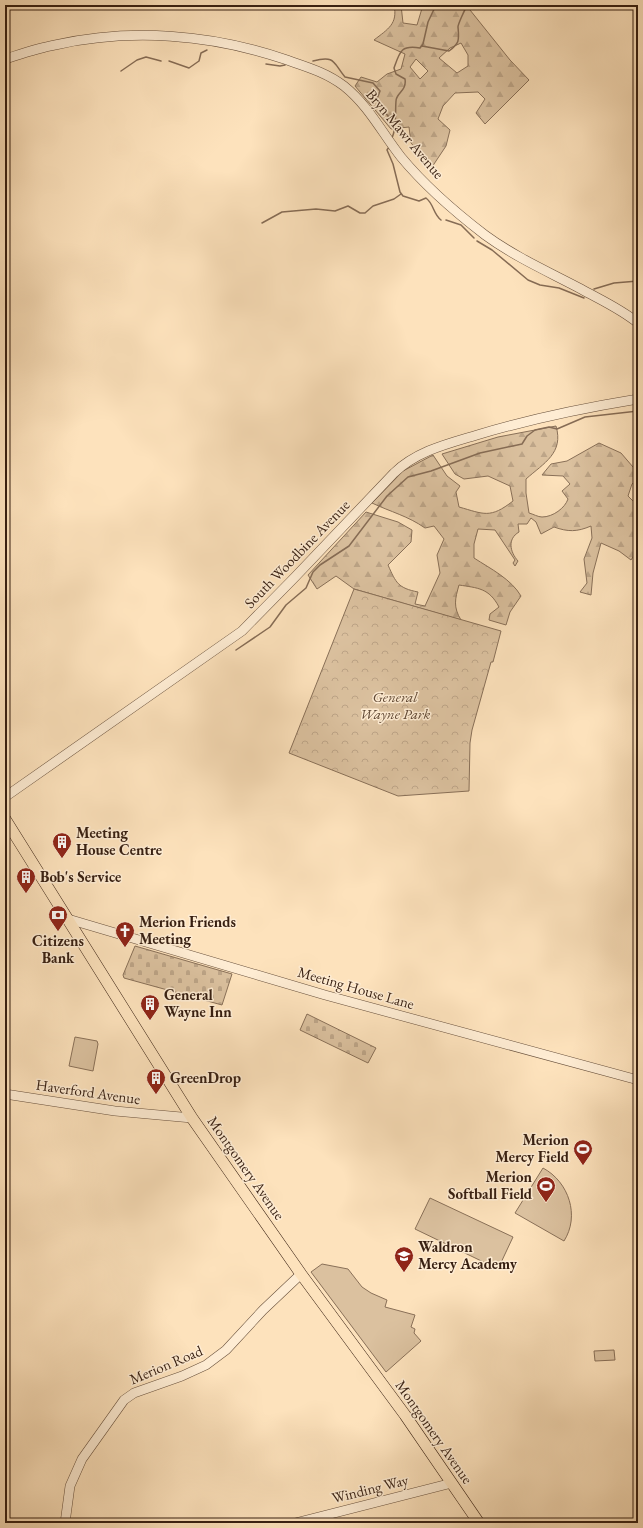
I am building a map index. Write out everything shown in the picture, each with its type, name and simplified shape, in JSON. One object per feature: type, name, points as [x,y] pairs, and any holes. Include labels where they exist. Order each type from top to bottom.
[{"type":"main road","name":"Montgomery Avenue","points":[[5,819],[192,1118],[301,1274],[405,1415],[479,1523]]},
{"type":"street","name":"Bryn Mawr Avenue","points":[[5,59],[55,45],[109,36],[162,35],[211,41],[251,49],[317,70],[343,86],[366,107],[402,157],[448,205],[486,236],[538,268],[607,302],[638,323]]},
{"type":"street","name":"South Woodbine Avenue","points":[[5,797],[242,631],[394,473],[409,460],[432,449],[530,420],[638,399]]},
{"type":"street","name":"Meeting House Lane","points":[[68,919],[325,995],[638,1080]]},
{"type":"street","name":"Haverford Avenue","points":[[5,1094],[115,1111],[192,1118]]},
{"type":"street","name":"Merion Road","points":[[65,1523],[70,1486],[82,1459],[124,1400],[134,1393],[182,1376],[206,1365],[226,1350],[263,1310],[301,1274]]},
{"type":"street","name":"Winding Way","points":[[295,1523],[452,1483]]},
{"type":"green space","points":[[394,5],[401,5],[403,23],[417,25],[423,5],[466,5],[510,60],[529,80],[485,124],[476,113],[485,99],[478,92],[455,93],[443,106],[438,119],[450,130],[446,146],[432,167],[411,143],[409,127],[391,129],[355,86],[361,77],[377,82],[387,74],[401,69],[405,54],[374,40],[391,26],[395,17]],"holes":[[[461,43],[468,55],[468,66],[457,73],[439,58],[450,48]],[[416,59],[428,71],[420,79],[410,67]]]},
{"type":"green space","points":[[556,426],[558,435],[555,450],[546,462],[526,479],[526,493],[529,513],[540,517],[546,517],[554,514],[564,506],[568,499],[562,491],[570,484],[563,476],[542,475],[551,464],[567,461],[599,443],[621,453],[633,467],[638,466],[638,479],[632,484],[628,496],[638,506],[638,559],[635,554],[631,560],[619,551],[601,543],[593,573],[591,595],[580,592],[587,583],[584,559],[592,538],[591,526],[572,531],[554,527],[541,534],[536,522],[531,518],[527,524],[518,524],[519,532],[515,535],[511,542],[513,554],[518,561],[515,566],[513,563],[515,560],[495,530],[478,529],[474,544],[474,558],[506,579],[521,596],[510,612],[506,625],[489,620],[490,614],[499,607],[487,592],[477,588],[459,585],[456,595],[456,607],[461,620],[354,589],[336,576],[317,589],[308,575],[366,512],[398,522],[412,530],[411,542],[388,565],[398,584],[406,589],[418,592],[415,604],[425,606],[440,573],[437,555],[444,539],[434,526],[425,528],[406,517],[372,503],[403,471],[433,455],[447,476],[460,486],[456,492],[459,507],[481,513],[492,513],[498,511],[513,501],[510,486],[488,476],[464,479],[455,474],[442,454],[498,437]]},
{"type":"green space","name":"General Wayne Park","points":[[354,589],[501,631],[472,730],[470,743],[469,791],[398,796],[289,753]]},
{"type":"green space","points":[[135,946],[232,974],[222,1005],[124,978],[123,975]]},
{"type":"green space","points":[[307,1014],[376,1048],[368,1063],[300,1030]]},
{"type":"green space","points":[[75,1037],[97,1041],[98,1044],[93,1071],[69,1066]]},
{"type":"green space","name":"Merion Softball Field","points":[[543,1168],[560,1182],[569,1200],[571,1221],[569,1231],[564,1241],[515,1213]]},
{"type":"green space","points":[[430,1198],[513,1237],[498,1269],[415,1229]]},
{"type":"green space","points":[[322,1264],[348,1269],[362,1287],[387,1300],[385,1307],[415,1315],[411,1327],[415,1329],[414,1333],[421,1341],[386,1372],[311,1272]]},
{"type":"green space","points":[[614,1350],[615,1360],[595,1361],[594,1351]]},
{"type":"waterway","points":[[392,138],[395,125],[396,98],[403,89],[405,83],[405,79],[396,74],[394,68],[402,50],[409,47],[420,48],[423,44],[428,22],[436,5]]},
{"type":"waterway","points":[[422,46],[449,51],[453,48],[458,41],[458,25],[467,6]]},
{"type":"waterway","points":[[169,61],[189,68],[199,61],[201,53],[207,50]]},
{"type":"waterway","points":[[121,71],[137,60],[146,57],[161,61]]},
{"type":"waterway","points":[[313,61],[320,59],[330,60],[336,64],[345,77],[373,83],[380,91],[377,99],[380,105],[387,115],[394,121]]},
{"type":"waterway","points":[[266,64],[280,66],[285,65]]},
{"type":"waterway","points":[[389,147],[387,150],[393,164],[400,192],[403,196],[419,201],[426,198],[429,200],[436,215],[441,220]]},
{"type":"waterway","points":[[262,223],[282,212],[316,209],[335,211],[348,206],[360,213],[365,213],[373,206],[394,199],[401,194]]},
{"type":"waterway","points":[[446,220],[461,225],[474,238]]},
{"type":"waterway","points":[[477,241],[492,250],[528,280],[540,285],[559,288],[584,298]]},
{"type":"waterway","points":[[594,289],[614,283],[638,281]]},
{"type":"waterway","points":[[236,650],[270,627],[286,605],[306,588],[313,572],[320,565],[349,546],[387,496],[408,477],[431,471],[480,453],[522,444],[527,436],[535,430],[549,427],[557,429],[585,417],[638,411]]},
{"type":"place","name":"Meeting House Centre","points":[[62,859]]},
{"type":"place","name":"Bob's Service","points":[[26,894]]},
{"type":"place","name":"Citizens Bank","points":[[58,932]]},
{"type":"place","name":"Merion Friends Meeting","points":[[125,948]]},
{"type":"place","name":"General Wayne Inn","points":[[150,1021]]},
{"type":"place","name":"GreenDrop","points":[[156,1095]]},
{"type":"place","name":"Merion Mercy Field","points":[[583,1166]]},
{"type":"place","name":"Merion Softball Field","points":[[546,1203]]},
{"type":"place","name":"Waldron Mercy Academy","points":[[404,1273]]}]
